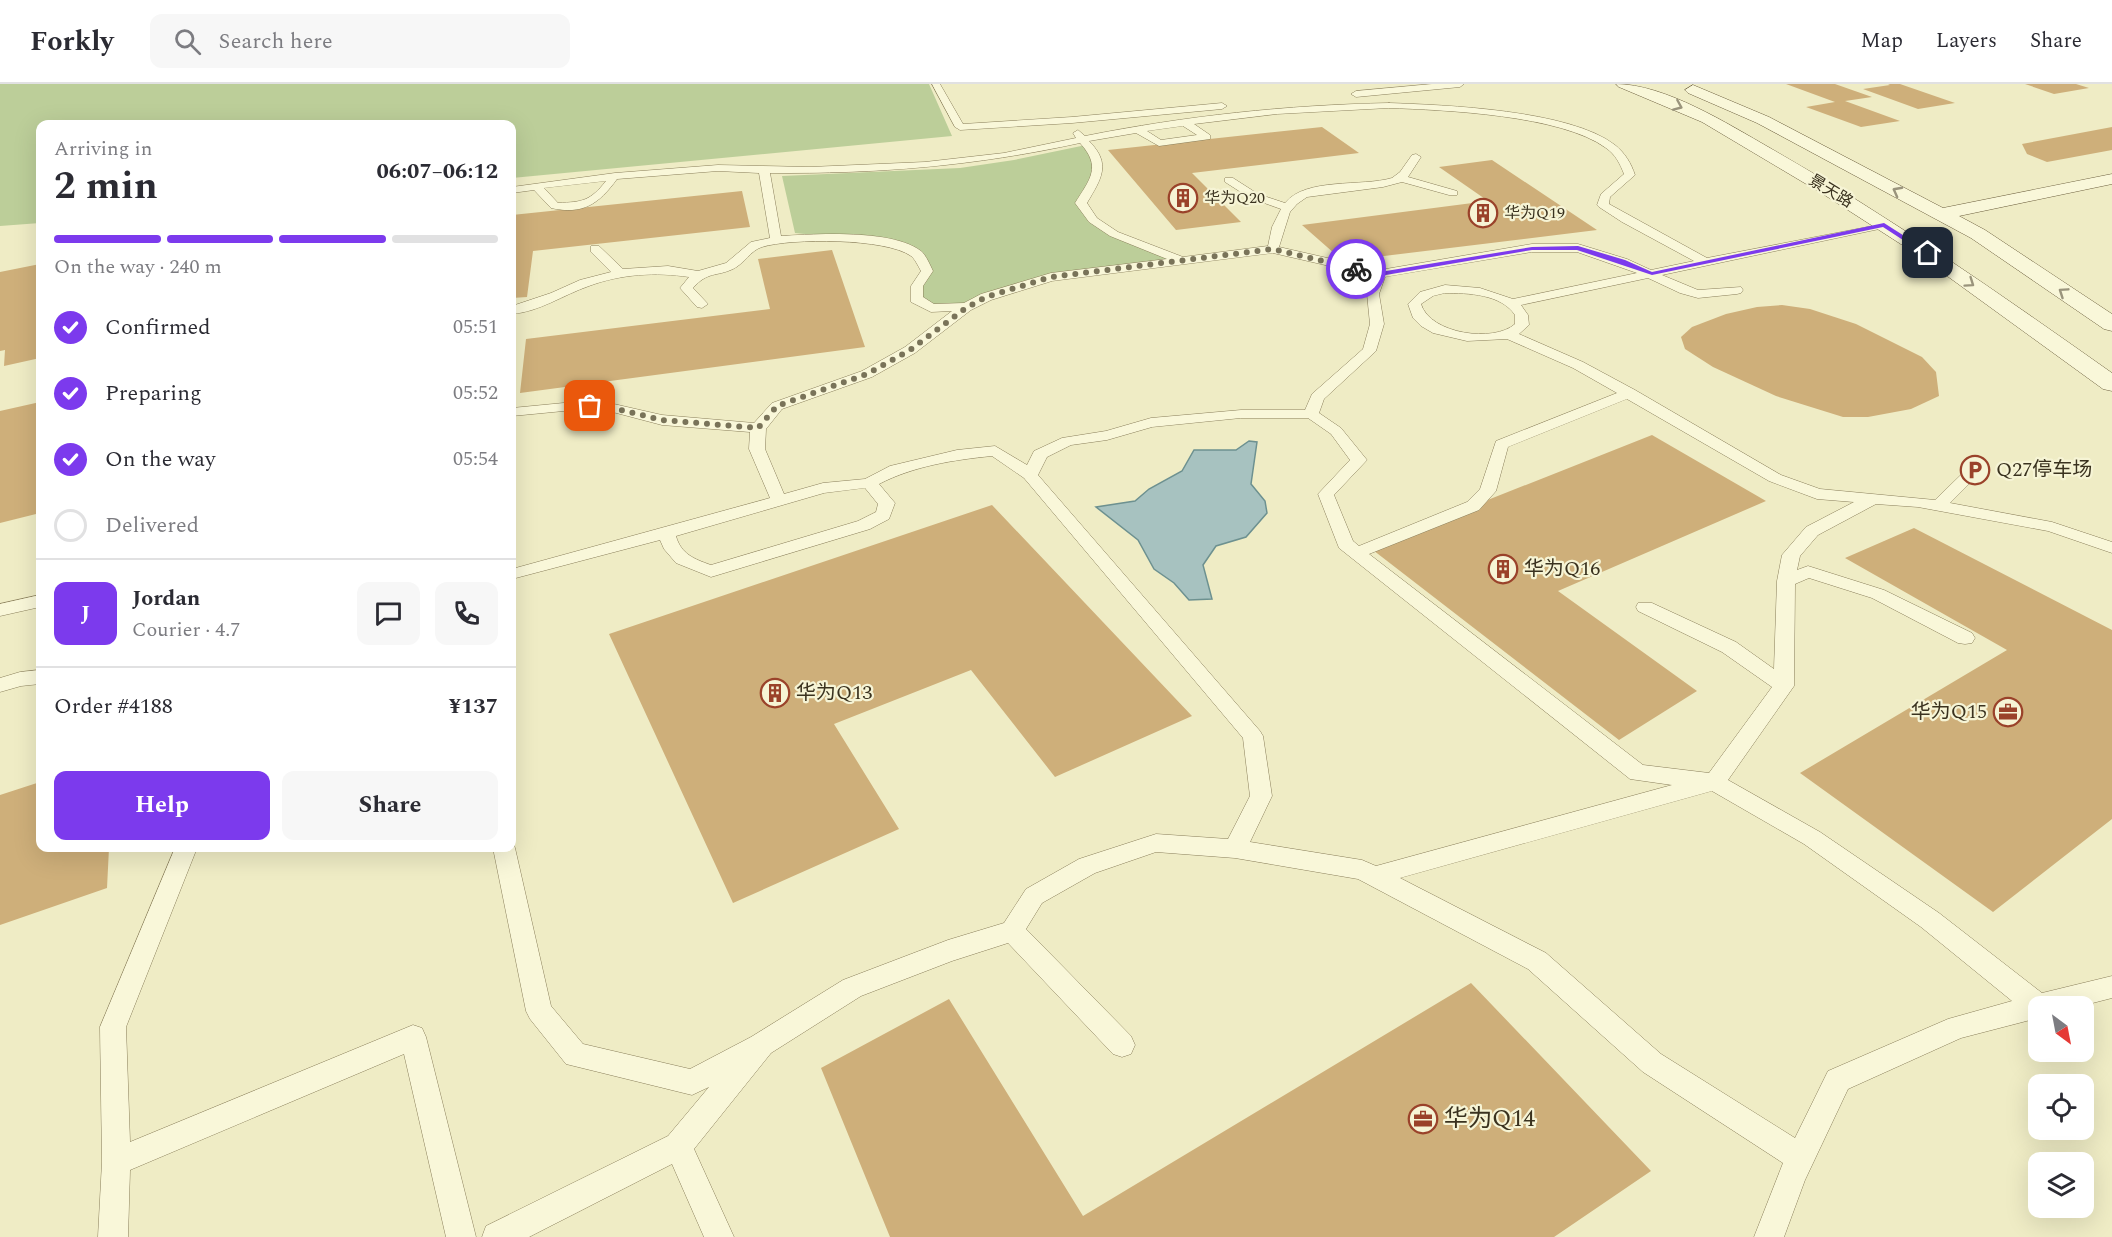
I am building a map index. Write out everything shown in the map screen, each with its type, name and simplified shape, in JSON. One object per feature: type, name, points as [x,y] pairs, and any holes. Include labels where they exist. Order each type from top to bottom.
[{"type":"street","name":"景天路","points":[[1624,84],[1708,119],[1884,225],[2112,384]]},
{"type":"street","name":"景天路","points":[[1678,84],[1763,120],[1978,234],[2112,324]]},
{"type":"street","points":[[1941,214],[2112,179]]},
{"type":"lane","points":[[936,84],[960,127],[1072,120],[1333,96]]},
{"type":"lane","points":[[1345,95],[1460,84]]},
{"type":"lane","points":[[516,189],[720,168],[860,169],[947,163],[1018,154],[1137,130],[1363,105],[1488,112],[1521,116],[1569,128],[1604,142],[1626,160],[1630,175],[1605,196],[1603,205],[1626,220],[1705,262]]},
{"type":"lane","points":[[1072,120],[1081,140],[1095,153],[1099,167],[1081,203],[1093,220],[1114,234],[1180,260]]},
{"type":"lane","points":[[1137,130],[1159,143],[1206,137],[1187,124]]},
{"type":"lane","points":[[1401,178],[1416,157]]},
{"type":"lane","points":[[764,170],[776,240]]},
{"type":"lane","points":[[536,186],[555,206],[582,205],[596,201],[613,178]]},
{"type":"lane","points":[[1273,249],[1285,207],[1299,195],[1383,184],[1401,178],[1453,193]]},
{"type":"lane","points":[[1228,180],[1254,196],[1285,207]]},
{"type":"lane","points":[[1511,303],[1884,225]]},
{"type":"lane","points":[[516,310],[556,296],[584,282],[620,273],[668,270],[698,275],[730,266],[755,245],[776,240],[830,237],[893,243],[917,254],[927,271],[917,286],[916,299],[931,308],[966,308]]},
{"type":"lane","points":[[779,501],[757,449],[758,428],[777,406],[867,374],[910,350],[966,308],[986,297],[1051,277],[1273,249],[1380,274],[1532,248],[1578,248],[1623,262],[1684,290],[1698,294],[1737,290]]},
{"type":"lane","points":[[595,249],[620,273]]},
{"type":"lane","points":[[1311,414],[1317,397],[1369,351],[1377,324],[1373,294],[1380,274]]},
{"type":"lane","points":[[698,275],[686,288],[702,304]]},
{"type":"lane","points":[[1463,289],[1481,292],[1511,303],[1520,310],[1524,318],[1522,325],[1509,335],[1487,338],[1449,334],[1420,320],[1414,312],[1414,304],[1419,297],[1430,292],[1463,289]]},
{"type":"lane","points":[[1509,335],[1578,365],[1775,478],[1817,494],[1938,506],[2052,527],[2112,548]]},
{"type":"lane","points":[[1357,553],[1473,506],[1488,491],[1501,444],[1630,393]]},
{"type":"lane","points":[[516,412],[574,406],[605,406],[662,420],[758,428]]},
{"type":"lane","points":[[1030,475],[1040,454],[1067,441],[1107,435],[1151,423],[1241,414],[1311,414],[1336,431],[1359,460],[1326,494],[1345,544],[1638,773],[1714,782],[1812,838],[1920,913],[2028,998]]},
{"type":"lane","points":[[516,573],[824,488],[869,483],[896,469],[957,455],[995,451],[1030,475],[1253,736],[1261,796],[1234,849]]},
{"type":"lane","points":[[1938,506],[1975,470]]},
{"type":"lane","points":[[667,532],[670,548],[687,563],[711,571],[864,525],[882,515],[887,503],[869,483]]},
{"type":"lane","points":[[1374,876],[1714,782],[1784,686],[1786,581],[1791,555],[1812,531],[1872,498]]},
{"type":"lane","points":[[1786,581],[1808,572],[1878,594],[1965,638]]},
{"type":"lane","points":[[0,610],[36,603]]},
{"type":"lane","points":[[1645,607],[1729,647],[1784,686]]},
{"type":"lane","points":[[0,685],[36,677]]},
{"type":"lane","points":[[505,852],[539,1011],[575,1055],[692,1082],[762,1044],[852,988],[948,951],[1012,932],[1034,896],[1087,866],[1156,843],[1234,849],[1362,870],[1537,961],[1652,1063],[1800,1157]]},
{"type":"lane","points":[[113,1237],[116,1162],[113,1027],[184,852]]},
{"type":"lane","points":[[1012,932],[1122,1045]]},
{"type":"lane","points":[[2077,996],[2112,987]]},
{"type":"lane","points":[[1769,1237],[1800,1157],[1838,1080],[1957,1027],[2028,1009]]},
{"type":"lane","points":[[116,1162],[413,1037],[461,1237]]},
{"type":"lane","points":[[497,1237],[678,1146],[762,1044]]},
{"type":"lane","points":[[678,1146],[719,1237]]},
{"type":"green space","points":[[0,84],[929,84],[952,136],[516,178],[516,120],[36,120],[36,223],[0,226]]},
{"type":"green space","points":[[1086,145],[1099,167],[1081,203],[1093,220],[1114,234],[1180,260],[1051,277],[966,307],[931,308],[916,299],[927,271],[917,254],[893,243],[795,233],[782,176],[960,168],[1014,160]]},
{"type":"water","points":[[1249,441],[1257,442],[1251,484],[1265,501],[1267,513],[1246,537],[1216,546],[1203,565],[1212,599],[1189,600],[1174,583],[1154,569],[1138,540],[1096,507],[1135,501],[1149,489],[1182,471],[1194,450],[1236,450]]},
{"type":"building","points":[[1786,84],[1835,84],[1872,97],[1845,101],[1900,121],[1861,127],[1806,107],[1835,102]]},
{"type":"building","points":[[1888,84],[1900,84],[1955,103],[1918,109],[1863,89],[1890,85]]},
{"type":"building","points":[[2025,84],[2076,84],[2089,88],[2054,94]]},
{"type":"building","name":"华为Q20","points":[[1322,127],[1359,153],[1192,173],[1241,222],[1176,230],[1108,150]]},
{"type":"building","points":[[2112,127],[2112,150],[2047,162],[2027,154],[2022,144]]},
{"type":"building","name":"华为Q19","points":[[1492,160],[1597,230],[1343,261],[1302,225],[1488,201],[1439,167]]},
{"type":"building","points":[[742,191],[750,227],[533,251],[527,297],[516,298],[516,215]]},
{"type":"building","points":[[832,250],[865,347],[520,393],[526,339],[770,309],[758,259]]},
{"type":"building","points":[[36,265],[36,359],[4,366],[5,350],[0,351],[0,272]]},
{"type":"building","points":[[1782,305],[1810,309],[1856,324],[1922,357],[1936,372],[1939,396],[1911,409],[1868,417],[1843,417],[1776,396],[1713,367],[1685,349],[1681,337],[1692,327],[1726,314],[1757,307]]},
{"type":"building","points":[[36,403],[36,514],[0,523],[0,411]]},
{"type":"building","name":"华为Q16","points":[[1652,435],[1766,501],[1558,591],[1697,691],[1619,740],[1369,547]]},
{"type":"building","name":"华为Q13","points":[[992,505],[1192,716],[1055,777],[971,670],[834,724],[899,829],[733,903],[609,634]]},
{"type":"building","name":"华为Q15","points":[[1914,528],[2112,630],[2112,819],[1993,912],[1800,773],[2007,650],[1845,558]]},
{"type":"building","points":[[36,783],[36,852],[109,852],[107,888],[0,925],[0,795]]},
{"type":"building","name":"华为Q14","points":[[1471,983],[1651,1171],[1554,1237],[890,1237],[821,1068],[949,999],[1083,1216]]},
{"type":"way so far","points":[[590,406],[605,406],[662,420],[758,428],[777,406],[867,374],[910,350],[966,308],[986,297],[1051,277],[1226,253],[1273,249],[1356,269]]},
{"type":"place","name":"华为Q20","points":[[1183,198]]},
{"type":"place","name":"华为Q19","points":[[1483,213]]},
{"type":"place","name":"Q27停车场","points":[[1975,470]]},
{"type":"place","name":"华为Q16","points":[[1503,569]]},
{"type":"place","name":"华为Q13","points":[[775,693]]},
{"type":"place","name":"华为Q15","points":[[2008,712]]},
{"type":"place","name":"华为Q14","points":[[1423,1119]]},
{"type":"route","points":[[1356,269],[1380,274],[1532,248],[1578,248],[1652,274],[1884,225],[1928,253]]}]
